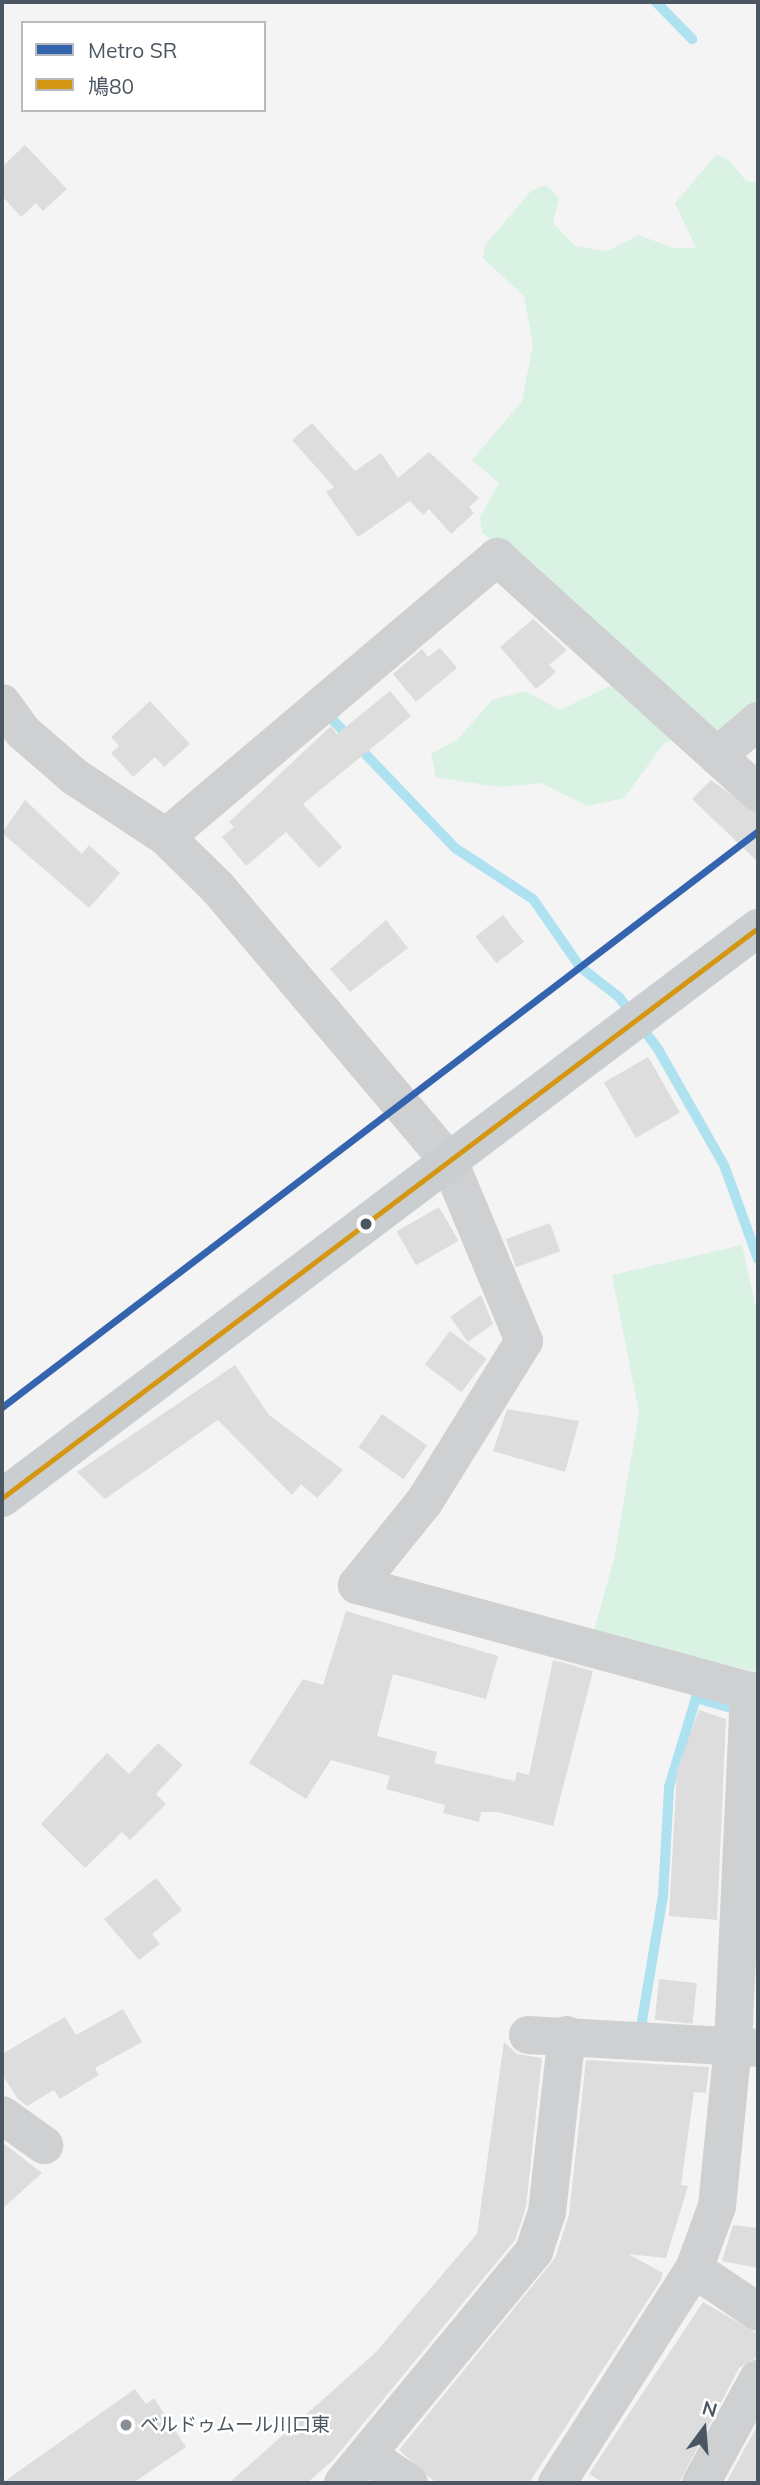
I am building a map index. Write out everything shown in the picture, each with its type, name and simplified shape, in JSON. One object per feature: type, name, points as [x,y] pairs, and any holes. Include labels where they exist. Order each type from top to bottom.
[{"type":"main road","points":[[2,1498],[758,928]]},
{"type":"street","points":[[166,837],[497,557],[758,793]]},
{"type":"street","points":[[2,703],[23,732],[75,777],[166,837],[218,888],[449,1161],[524,1341],[424,1502],[357,1585],[754,1691],[746,2046],[717,2206],[694,2269],[557,2483]]},
{"type":"street","points":[[717,756],[758,720]]},
{"type":"street","points":[[527,2035],[746,2046]]},
{"type":"street","points":[[343,2483],[370,2457],[534,2251],[547,2212],[567,2035]]},
{"type":"street","points":[[2,2115],[44,2145]]},
{"type":"street","points":[[694,2269],[758,2312]]},
{"type":"street","points":[[701,2483],[758,2379]]},
{"type":"street","points":[[370,2457],[409,2483]]},
{"type":"green space","points":[[716,155],[729,160],[746,181],[758,182],[758,715],[728,734],[665,742],[624,798],[588,806],[541,783],[499,787],[436,777],[431,754],[458,739],[492,700],[525,691],[560,710],[612,685],[518,556],[482,533],[480,517],[499,483],[472,460],[522,401],[533,345],[524,296],[483,258],[485,245],[531,191],[546,185],[559,198],[553,223],[575,246],[607,251],[639,235],[673,248],[696,248],[675,203]]},
{"type":"green space","points":[[742,1245],[758,1317],[758,1672],[593,1634],[614,1559],[639,1413],[612,1275]]},
{"type":"building","points":[[25,145],[67,189],[43,211],[36,203],[21,217],[2,196],[2,167]]},
{"type":"building","points":[[312,423],[355,471],[381,453],[398,478],[429,452],[479,498],[469,507],[474,513],[451,534],[429,509],[423,515],[410,501],[358,537],[326,492],[334,487],[292,440]]},
{"type":"building","points":[[533,619],[567,650],[549,665],[556,672],[536,689],[500,647]]},
{"type":"building","points":[[440,648],[457,668],[416,702],[393,674],[422,649],[428,657]]},
{"type":"building","points":[[390,691],[411,716],[303,804],[342,847],[319,868],[286,832],[246,866],[222,837],[234,827],[229,822],[331,726],[337,734]]},
{"type":"building","points":[[150,701],[190,744],[164,767],[155,757],[133,777],[111,753],[119,746],[111,737]]},
{"type":"building","points":[[711,780],[758,814],[758,862],[692,799]]},
{"type":"building","points":[[25,800],[82,854],[89,845],[120,873],[89,908],[2,833]]},
{"type":"building","points":[[503,915],[524,942],[496,963],[475,937]]},
{"type":"building","points":[[386,920],[408,948],[350,992],[330,969]]},
{"type":"building","points":[[648,1057],[680,1112],[636,1138],[604,1082]]},
{"type":"building","points":[[439,1207],[458,1241],[416,1265],[397,1232]]},
{"type":"building","points":[[550,1223],[560,1251],[516,1267],[506,1239]]},
{"type":"building","points":[[481,1295],[493,1324],[468,1342],[450,1317]]},
{"type":"building","points":[[450,1331],[487,1359],[461,1392],[425,1365]]},
{"type":"building","points":[[235,1365],[269,1415],[343,1470],[317,1498],[301,1484],[292,1495],[218,1420],[105,1499],[77,1472]]},
{"type":"building","points":[[507,1409],[579,1421],[565,1472],[493,1451]]},
{"type":"building","points":[[382,1414],[427,1446],[404,1479],[358,1448]]},
{"type":"building","points":[[346,1611],[498,1656],[486,1699],[393,1674],[377,1736],[437,1752],[434,1763],[515,1781],[517,1772],[529,1775],[553,1660],[593,1671],[553,1826],[498,1812],[481,1812],[479,1822],[443,1813],[445,1805],[386,1789],[390,1776],[331,1760],[306,1799],[249,1763],[303,1679],[323,1685]]},
{"type":"building","points":[[699,1710],[726,1719],[717,1920],[669,1916],[677,1771]]},
{"type":"building","points":[[158,1743],[183,1765],[156,1794],[166,1804],[130,1840],[122,1832],[85,1868],[41,1824],[107,1753],[129,1774]]},
{"type":"building","points":[[156,1878],[182,1910],[152,1934],[160,1944],[139,1960],[104,1919]]},
{"type":"building","points":[[659,1979],[697,1983],[693,2024],[655,2020]]},
{"type":"building","points":[[123,2009],[142,2042],[95,2068],[99,2075],[60,2099],[54,2090],[27,2106],[17,2098],[2,2074],[2,2054],[65,2017],[76,2035]]},
{"type":"building","points":[[504,2042],[517,2054],[542,2058],[526,2207],[515,2240],[333,2460],[307,2483],[229,2483],[375,2353],[477,2234]]},
{"type":"building","points":[[586,2060],[709,2067],[706,2093],[694,2092],[681,2185],[688,2186],[666,2258],[628,2254],[663,2273],[661,2280],[529,2483],[436,2483],[399,2450],[555,2258],[569,2215]]},
{"type":"building","points":[[2,2142],[42,2173],[2,2209]]},
{"type":"building","points":[[733,2225],[758,2228],[758,2268],[722,2261]]},
{"type":"building","points":[[703,2302],[758,2334],[758,2357],[739,2368],[679,2483],[604,2483],[589,2474]]},
{"type":"building","name":"ベルドゥムール川口東","points":[[135,2389],[146,2404],[154,2398],[186,2447],[133,2483],[2,2483]]},
{"type":"building","points":[[758,2424],[758,2483],[726,2483]]},
{"type":"waterway","points":[[656,2],[692,39]]},
{"type":"waterway","points":[[330,717],[455,848],[533,899],[580,967],[619,997],[658,1049],[724,1165],[758,1259]]},
{"type":"waterway","points":[[640,2033],[663,1896],[669,1787],[696,1698],[742,1711]]},
{"type":"metro line","name":"SR","points":[[2,1407],[758,831]]},
{"type":"transit line","name":"鳩80","points":[[2,1498],[758,928]]},
{"type":"place","name":"ベルドゥムール川口東","points":[[126,2425]]}]
